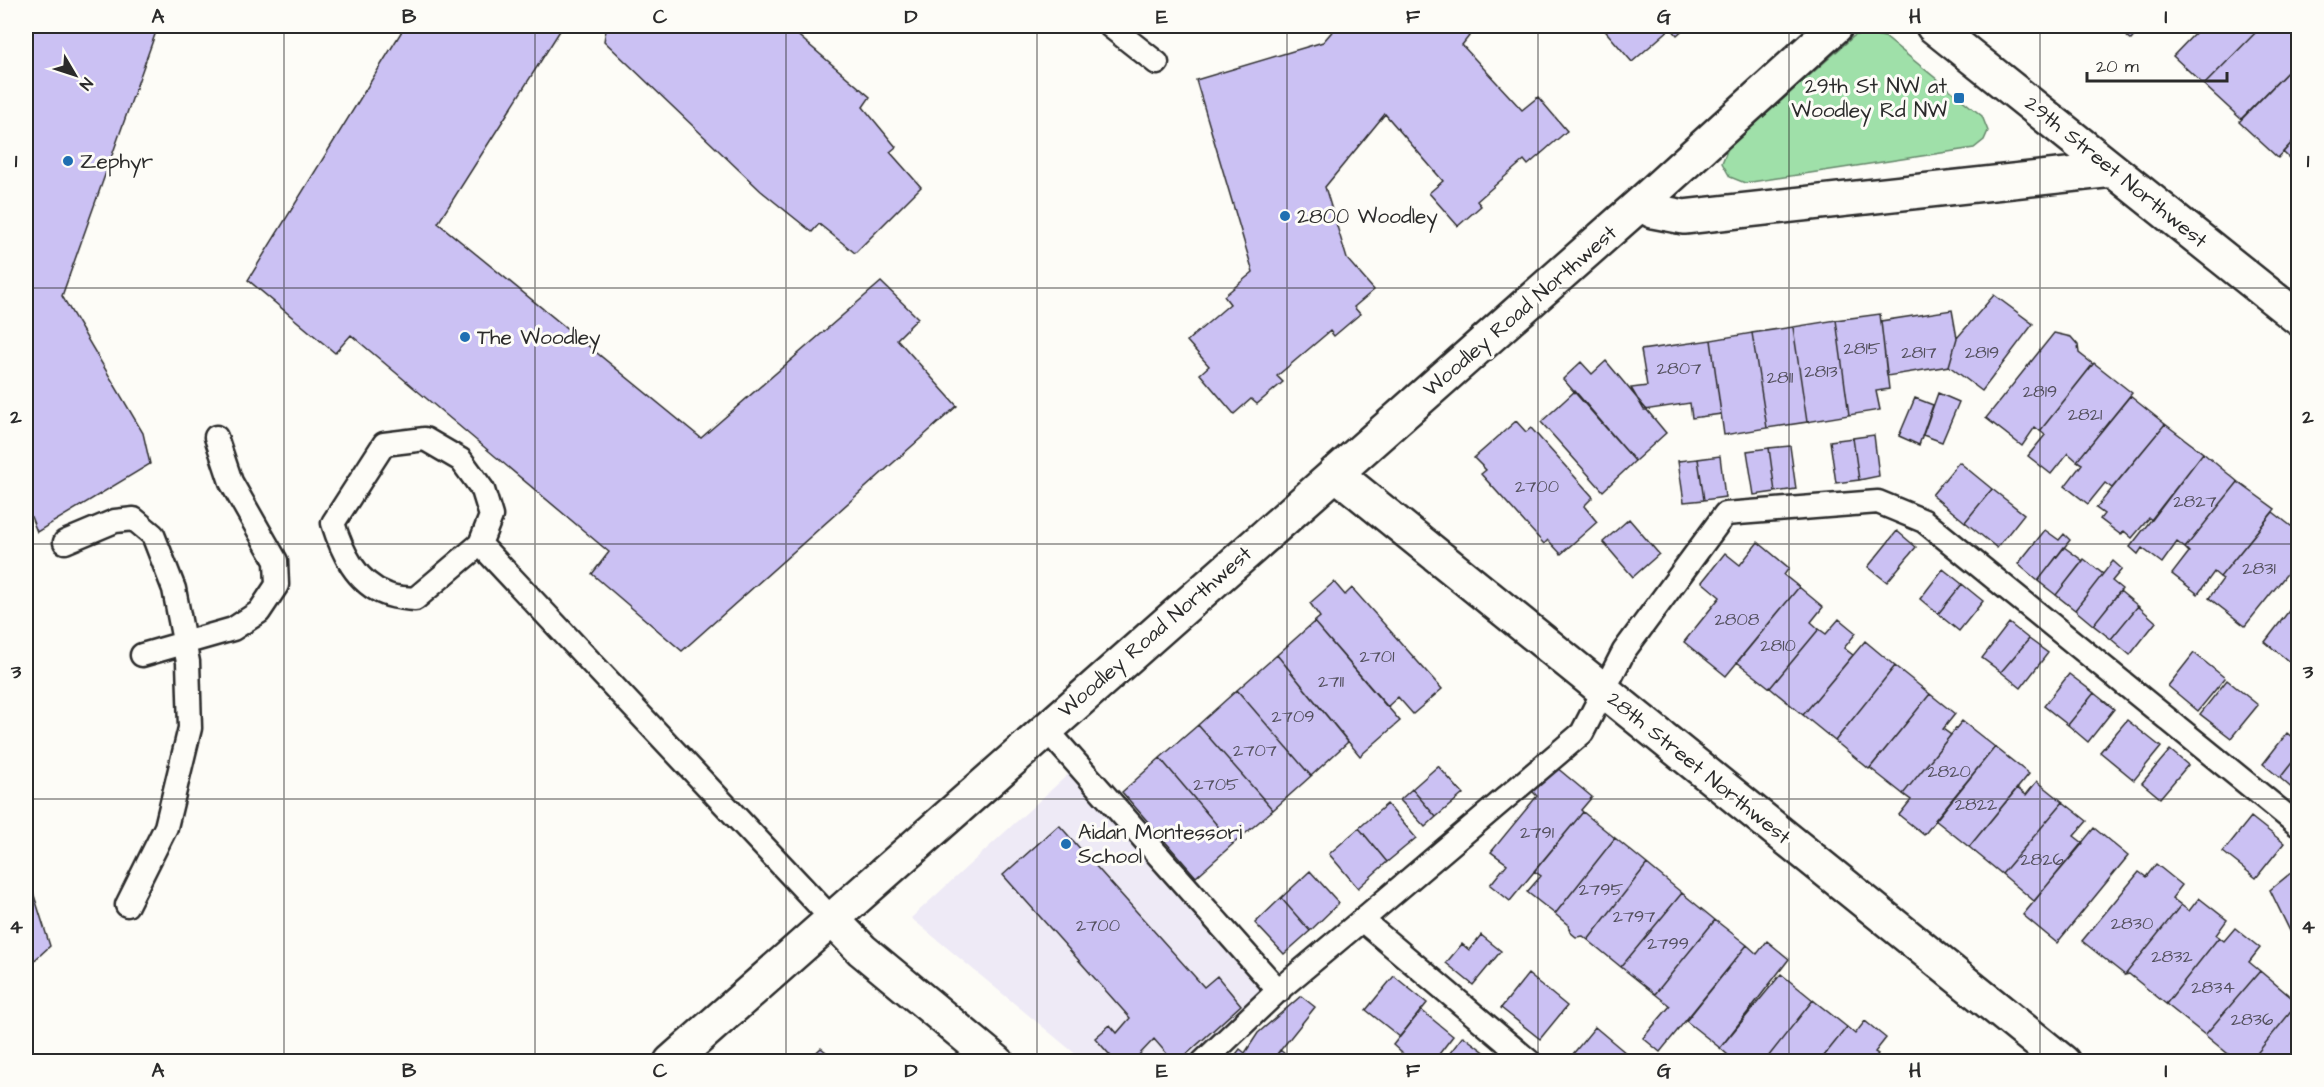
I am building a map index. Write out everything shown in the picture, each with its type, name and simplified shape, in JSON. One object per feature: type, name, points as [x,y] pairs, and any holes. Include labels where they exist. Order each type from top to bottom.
[{"type":"street","name":"Woodley Road Northwest","points":[[671,1062],[1640,204],[1836,26]]},
{"type":"street","name":"29th Street Northwest","points":[[1933,26],[2298,318]]},
{"type":"street","points":[[1640,204],[1653,211],[1684,217],[2114,170]]},
{"type":"street","name":"28th Street Northwest","points":[[1335,473],[2063,1062]]},
{"type":"street","points":[[832,919],[862,950],[997,1062]]},
{"type":"lane","points":[[1110,26],[1157,63]]},
{"type":"lane","points":[[142,656],[184,641],[233,629],[259,612],[277,585],[276,561],[231,482],[216,437]]},
{"type":"lane","points":[[425,439],[461,460],[483,490],[491,516],[480,544],[415,599],[386,594],[360,578],[341,550],[333,523],[384,444],[425,439]]},
{"type":"lane","points":[[1203,1062],[1279,991],[1582,733],[1602,690],[1624,651],[1725,514],[1878,502],[1924,521],[2298,825]]},
{"type":"lane","points":[[65,542],[115,521],[134,519],[153,535],[174,589],[188,662],[190,728],[166,827],[127,904]]},
{"type":"lane","points":[[480,544],[832,919]]},
{"type":"lane","points":[[1046,729],[1279,991]]},
{"type":"lane","points":[[1362,921],[1530,1062]]},
{"type":"shaded area","name":"Aidan Montessori School","points":[[1074,769],[1267,990],[1188,1061],[1084,1061],[911,918]]},
{"type":"green space","points":[[1863,33],[1885,37],[1982,116],[1988,131],[1984,140],[1974,148],[1745,183],[1730,177],[1722,163],[1728,148],[1854,36]]},
{"type":"building","name":"Zephyr","points":[[26,26],[158,26],[62,296],[143,433],[150,464],[37,532],[26,504]]},
{"type":"building","name":"The Woodley","points":[[405,26],[563,26],[438,223],[701,438],[881,282],[918,318],[897,339],[957,406],[682,651],[592,574],[609,552],[351,335],[335,353],[248,280]]},
{"type":"building","points":[[600,26],[787,26],[870,97],[863,107],[896,147],[890,152],[921,187],[855,253],[819,224],[812,232],[761,191],[604,41],[606,30]]},
{"type":"building","name":"2800 Woodley","points":[[1337,26],[1343,26],[1348,30],[1352,26],[1477,26],[1462,45],[1522,110],[1538,97],[1567,131],[1528,165],[1524,160],[1477,201],[1481,206],[1458,226],[1429,193],[1443,181],[1385,114],[1325,187],[1347,259],[1374,290],[1354,307],[1360,314],[1334,336],[1330,331],[1277,376],[1283,382],[1257,404],[1251,399],[1234,414],[1200,374],[1209,366],[1187,341],[1230,304],[1224,296],[1253,272],[1196,80],[1323,42]]},
{"type":"building","points":[[1601,26],[1687,26],[1677,35],[1671,28],[1632,62]]},
{"type":"building","points":[[2114,26],[2143,26],[2131,40]]},
{"type":"building","points":[[2202,26],[2262,26],[2204,85],[2173,56]]},
{"type":"building","points":[[2262,26],[2298,26],[2298,61],[2241,119],[2204,85]]},
{"type":"building","points":[[2298,61],[2298,136],[2278,158],[2239,122]]},
{"type":"building","points":[[2298,136],[2298,167],[2283,152]]},
{"type":"building","points":[[1994,295],[2033,324],[1982,391],[1949,366],[1957,338]]},
{"type":"building","points":[[1952,310],[1957,338],[1949,366],[1887,376],[1881,321]]},
{"type":"building","points":[[1880,314],[1889,389],[1876,391],[1880,410],[1849,415],[1836,320]]},
{"type":"building","points":[[1836,320],[1849,415],[1807,422],[1793,327]]},
{"type":"building","points":[[1793,327],[1807,422],[1767,428],[1752,333]]},
{"type":"building","points":[[1752,333],[1767,428],[1724,435],[1711,340]]},
{"type":"building","points":[[2054,333],[2071,337],[2078,345],[2079,353],[2093,364],[2040,431],[2035,427],[2022,446],[1986,418]]},
{"type":"building","points":[[1711,340],[1721,414],[1692,418],[1690,403],[1644,410],[1631,388],[1647,386],[1641,350]]},
{"type":"building","points":[[1606,361],[1666,433],[1635,461],[1563,379],[1581,362],[1592,374]]},
{"type":"building","points":[[2094,363],[2132,393],[2077,461],[2068,453],[2051,474],[2028,456],[2045,435],[2040,431]]},
{"type":"building","points":[[1575,391],[1635,461],[1603,491],[1541,422]]},
{"type":"building","points":[[1938,393],[1959,402],[1942,442],[1923,435]]},
{"type":"building","points":[[2130,396],[2165,424],[2112,488],[2105,483],[2088,504],[2065,486],[2082,464],[2077,461]]},
{"type":"building","points":[[1915,398],[1933,405],[1919,445],[1899,436]]},
{"type":"building","points":[[1516,421],[1526,432],[1531,428],[1593,497],[1584,506],[1597,522],[1561,554],[1548,540],[1544,544],[1481,474],[1486,470],[1474,458]]},
{"type":"building","points":[[2165,424],[2203,453],[2152,520],[2149,518],[2132,538],[2124,531],[2121,535],[2100,519],[2104,514],[2096,508]]},
{"type":"building","points":[[1874,435],[1879,476],[1859,480],[1853,438]]},
{"type":"building","points":[[1853,438],[1859,480],[1836,483],[1830,441]]},
{"type":"building","points":[[1790,446],[1796,489],[1775,492],[1769,448]]},
{"type":"building","points":[[1769,448],[1775,492],[1754,495],[1747,451]]},
{"type":"building","points":[[2203,453],[2238,482],[2185,548],[2177,542],[2162,563],[2142,548],[2138,554],[2130,547]]},
{"type":"building","points":[[1720,456],[1725,497],[1704,500],[1698,459]]},
{"type":"building","points":[[1698,459],[1704,500],[1684,502],[1678,461]]},
{"type":"building","points":[[1959,462],[1992,489],[1965,522],[1932,495]]},
{"type":"building","points":[[2238,482],[2275,509],[2220,577],[2214,572],[2198,594],[2172,574],[2189,552],[2185,548]]},
{"type":"building","points":[[1992,489],[2024,514],[1997,548],[1965,522]]},
{"type":"building","points":[[2273,512],[2291,526],[2298,525],[2298,560],[2245,626],[2209,598],[2223,579],[2220,577]]},
{"type":"building","points":[[1629,519],[1659,554],[1633,577],[1603,542]]},
{"type":"building","points":[[2045,530],[2059,540],[2064,534],[2070,540],[2038,581],[2018,564]]},
{"type":"building","points":[[1897,531],[1916,547],[1887,582],[1868,567]]},
{"type":"building","points":[[1758,542],[1789,568],[1784,575],[1799,587],[1726,676],[1684,642],[1720,597],[1702,582],[1725,553],[1740,565]]},
{"type":"building","points":[[2064,547],[2083,561],[2056,595],[2038,581]]},
{"type":"building","points":[[2084,559],[2103,574],[2075,610],[2056,595]]},
{"type":"building","points":[[2113,561],[2122,569],[2112,581],[2122,589],[2093,625],[2075,610]]},
{"type":"building","points":[[1943,569],[1962,584],[1938,614],[1920,599]]},
{"type":"building","points":[[1334,582],[1345,595],[1352,588],[1442,689],[1413,714],[1398,697],[1387,707],[1314,622],[1320,617],[1310,603]]},
{"type":"building","points":[[1962,584],[1983,601],[1959,631],[1938,614]]},
{"type":"building","points":[[1799,587],[1823,607],[1811,622],[1819,629],[1770,688],[1737,662]]},
{"type":"building","points":[[2120,591],[2138,606],[2111,639],[2093,625]]},
{"type":"building","points":[[2298,599],[2298,669],[2265,642]]},
{"type":"building","points":[[2138,606],[2156,622],[2130,655],[2111,639]]},
{"type":"building","points":[[1839,619],[1856,633],[1844,648],[1853,655],[1803,715],[1770,688],[1819,629],[1826,634]]},
{"type":"building","points":[[1314,622],[1400,721],[1360,756],[1277,655]]},
{"type":"building","points":[[2009,623],[2029,639],[2001,672],[1982,658]]},
{"type":"building","points":[[2029,639],[2048,653],[2021,688],[2001,672]]},
{"type":"building","points":[[1865,641],[1895,666],[1835,741],[1803,715]]},
{"type":"building","points":[[2194,653],[2225,678],[2198,711],[2168,686]]},
{"type":"building","points":[[1277,655],[1348,742],[1311,776],[1237,690]]},
{"type":"building","points":[[1895,666],[1930,694],[1869,769],[1835,741]]},
{"type":"building","points":[[2069,674],[2094,693],[2068,725],[2044,706]]},
{"type":"building","points":[[2227,680],[2258,705],[2231,738],[2200,714]]},
{"type":"building","points":[[1237,690],[1311,776],[1273,810],[1198,725]]},
{"type":"building","points":[[2094,693],[2114,709],[2088,742],[2068,725]]},
{"type":"building","points":[[1930,694],[1955,714],[1943,729],[1951,735],[1903,794],[1870,768]]},
{"type":"building","points":[[2127,720],[2161,747],[2134,780],[2100,752]]},
{"type":"building","points":[[1962,721],[1995,747],[1924,835],[1899,815],[1911,800],[1903,794]]},
{"type":"building","points":[[1198,725],[1273,810],[1233,844],[1160,758]]},
{"type":"building","points":[[2287,733],[2298,742],[2298,755],[2280,778],[2263,764]]},
{"type":"building","points":[[1995,747],[2029,774],[1969,847],[1935,820]]},
{"type":"building","points":[[2170,750],[2188,765],[2160,798],[2142,783]]},
{"type":"building","points":[[2298,755],[2298,787],[2295,791],[2280,778]]},
{"type":"building","points":[[1160,758],[1233,844],[1196,877],[1122,792]]},
{"type":"building","points":[[1438,766],[1463,794],[1436,817],[1412,789]]},
{"type":"building","points":[[1556,767],[1592,797],[1581,810],[1583,812],[1510,901],[1490,885],[1507,864],[1491,852],[1537,796],[1530,789]]},
{"type":"building","points":[[2037,781],[2063,802],[2002,874],[1969,847],[2017,788],[2026,795]]},
{"type":"building","points":[[1412,789],[1436,817],[1425,827],[1400,800]]},
{"type":"building","points":[[2063,802],[2087,821],[2074,836],[2083,843],[2034,901],[2002,874]]},
{"type":"building","points":[[1387,804],[1416,838],[1387,862],[1359,828]]},
{"type":"building","points":[[1583,812],[1615,838],[1555,914],[1527,892],[1541,876],[1534,871]]},
{"type":"building","points":[[2251,817],[2284,843],[2256,878],[2223,852]]},
{"type":"building","points":[[1059,825],[1204,987],[1217,976],[1241,1005],[1178,1062],[1174,1062],[1154,1039],[1137,1057],[1142,1062],[1116,1062],[1095,1038],[1110,1025],[1117,1033],[1130,1018],[1003,875]]},
{"type":"building","points":[[1359,828],[1387,862],[1358,888],[1329,854]]},
{"type":"building","points":[[2094,828],[2128,856],[2057,943],[2023,915]]},
{"type":"building","points":[[1615,838],[1647,864],[1588,940],[1583,936],[1576,937],[1570,932],[1568,925],[1555,914]]},
{"type":"building","points":[[1647,864],[1682,893],[1621,967],[1588,940]]},
{"type":"building","points":[[2156,864],[2182,885],[2172,898],[2181,905],[2125,975],[2082,941],[2139,872],[2146,877]]},
{"type":"building","points":[[2298,867],[2298,921],[2290,931],[2270,890]]},
{"type":"building","points":[[26,870],[50,946],[26,968]]},
{"type":"building","points":[[1310,871],[1339,903],[1310,931],[1281,898]]},
{"type":"building","points":[[1682,893],[1715,920],[1655,994],[1621,967]]},
{"type":"building","points":[[1281,898],[1310,931],[1284,954],[1255,923]]},
{"type":"building","points":[[2199,898],[2227,920],[2216,935],[2219,937],[2166,1004],[2129,974],[2125,975],[2181,905],[2189,911]]},
{"type":"building","points":[[1715,920],[1747,945],[1660,1052],[1643,1038],[1670,1006],[1655,994]]},
{"type":"building","points":[[2235,928],[2260,948],[2249,962],[2260,971],[2205,1035],[2166,1004],[2219,937],[2224,941]]},
{"type":"building","points":[[1481,935],[1501,951],[1473,985],[1446,963],[1462,944],[1469,950]]},
{"type":"building","points":[[1767,941],[1789,959],[1720,1048],[1686,1021],[1747,945],[1757,954]]},
{"type":"building","points":[[2260,971],[2298,1003],[2250,1062],[2238,1062],[2205,1035]]},
{"type":"building","points":[[1528,974],[1567,1006],[1540,1039],[1501,1008]]},
{"type":"building","points":[[1781,974],[1813,1000],[1764,1062],[1736,1062],[1720,1048]]},
{"type":"building","points":[[1394,976],[1427,1003],[1400,1037],[1366,1010]]},
{"type":"building","points":[[1301,996],[1315,1007],[1271,1062],[1230,1062],[1240,1049],[1245,1053],[1258,1033]]},
{"type":"building","points":[[1813,1000],[1847,1027],[1819,1062],[1764,1062]]},
{"type":"building","points":[[2298,1003],[2298,1062],[2250,1062]]},
{"type":"building","points":[[1421,1010],[1453,1036],[1433,1062],[1412,1062],[1393,1045]]},
{"type":"building","points":[[1865,1021],[1886,1038],[1875,1052],[1878,1054],[1872,1062],[1819,1062],[1847,1027],[1855,1034]]},
{"type":"building","points":[[1595,1027],[1632,1058],[1629,1062],[1568,1060]]},
{"type":"building","points":[[1463,1036],[1491,1057],[1487,1062],[1443,1062]]},
{"type":"building","points":[[821,1048],[839,1062],[806,1062]]},
{"type":"building","points":[[1280,1050],[1295,1062],[1271,1062]]},
{"type":"place","name":"29th St NW at Woodley Rd NW","points":[[1959,98]]},
{"type":"place","name":"Zephyr","points":[[68,161]]},
{"type":"place","name":"2800 Woodley","points":[[1285,216]]},
{"type":"place","name":"The Woodley","points":[[465,337]]},
{"type":"place","name":"Aidan Montessori School","points":[[1066,844]]}]
